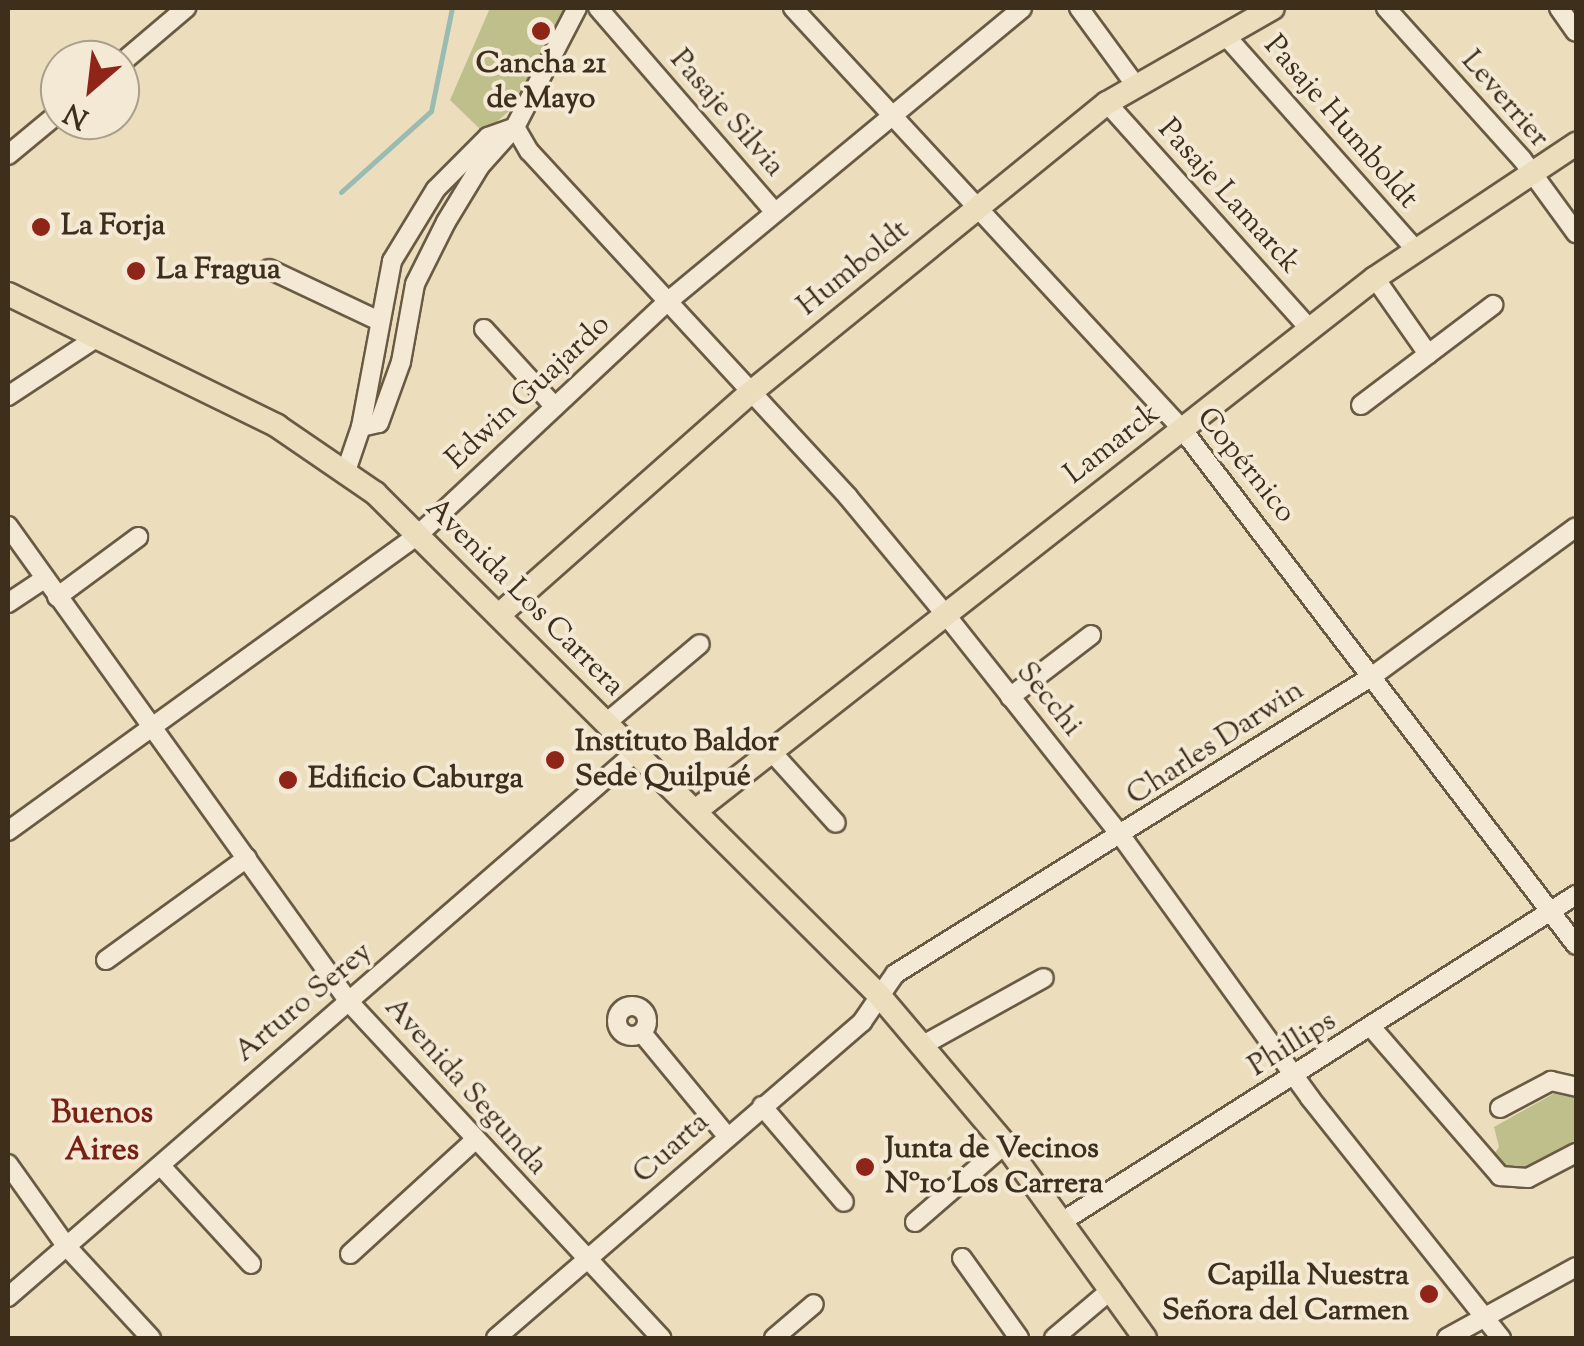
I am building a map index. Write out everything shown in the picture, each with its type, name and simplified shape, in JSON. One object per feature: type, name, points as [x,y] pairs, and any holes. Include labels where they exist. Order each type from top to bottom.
[{"type":"main road","name":"Humboldt","points":[[500,614],[750,392],[1107,103],[1274,8]]},
{"type":"main road","name":"Lamarck","points":[[698,809],[1414,248],[1576,144]]},
{"type":"main road","name":"Avenida Los Carrera","points":[[8,294],[278,426],[346,471],[418,534],[698,809],[879,995],[1004,1144],[1145,1338]]},
{"type":"street","points":[[140,47],[186,8]]},
{"type":"street","points":[[362,427],[378,423],[400,362],[415,284],[446,222],[480,166],[515,127],[577,8]]},
{"type":"street","name":"Pasaje Silvia","points":[[598,8],[774,211]]},
{"type":"street","name":"Copérnico","points":[[793,8],[1182,429],[1374,675],[1576,945]]},
{"type":"street","points":[[1079,8],[1136,86]]},
{"type":"street","name":"Leverrier","points":[[1386,8],[1530,172],[1576,233]]},
{"type":"street","points":[[1559,8],[1576,32]]},
{"type":"street","name":"Edwin Guajardo","points":[[8,830],[418,534],[666,303],[1009,11]]},
{"type":"street","name":"Pasaje Humboldt","points":[[1226,35],[1414,248]]},
{"type":"street","name":"Pasaje Lamarck","points":[[1107,103],[1309,328]]},
{"type":"street","points":[[346,471],[362,427],[392,261],[416,215],[488,137],[515,127]]},
{"type":"street","name":"Secchi","points":[[515,127],[529,151],[750,392],[946,615],[1122,837],[1294,1076],[1502,1338]]},
{"type":"street","points":[[8,155],[40,129]]},
{"type":"street","points":[[269,269],[379,321]]},
{"type":"street","points":[[1375,278],[1428,354]]},
{"type":"street","points":[[1361,405],[1494,306]]},
{"type":"street","points":[[484,329],[554,407]]},
{"type":"street","points":[[8,396],[96,338]]},
{"type":"street","name":"Avenida Segunda","points":[[8,526],[149,730],[350,1002],[661,1338]]},
{"type":"street","name":"Charles Darwin","points":[[879,995],[895,974],[1122,837],[1374,675],[1575,533]]},
{"type":"street","points":[[57,597],[138,537]]},
{"type":"street","points":[[8,603],[44,579]]},
{"type":"street","points":[[1010,696],[1091,635]]},
{"type":"street","points":[[607,722],[700,644]]},
{"type":"street","points":[[770,750],[836,823]]},
{"type":"street","name":"Arturo Serey","points":[[8,1297],[637,751]]},
{"type":"street","points":[[106,960],[246,858]]},
{"type":"street","name":"Phillips","points":[[1062,1221],[1553,914],[1576,895]]},
{"type":"street","points":[[923,1045],[1044,978]]},
{"type":"street","name":"Cuarta","points":[[496,1338],[862,1022],[879,995]]},
{"type":"street","points":[[1372,1028],[1500,1176],[1528,1178],[1576,1153]]},
{"type":"street","points":[[642,1033],[728,1136]]},
{"type":"street","points":[[1500,1108],[1551,1081],[1576,1087]]},
{"type":"street","points":[[762,1106],[844,1202]]},
{"type":"street","points":[[350,1254],[474,1140]]},
{"type":"street","points":[[915,1222],[1004,1144]]},
{"type":"street","points":[[8,1164],[67,1248],[146,1337]]},
{"type":"street","points":[[160,1166],[251,1264]]},
{"type":"street","points":[[962,1258],[1020,1338]]},
{"type":"street","points":[[1447,1338],[1576,1267]]},
{"type":"street","points":[[1054,1338],[1112,1290]]},
{"type":"street","points":[[774,1338],[814,1304]]},
{"type":"green space","points":[[490,8],[567,8],[536,75],[515,106],[484,133],[450,100]]},
{"type":"green space","points":[[1569,1085],[1576,1092],[1576,1142],[1521,1170],[1509,1172],[1491,1159],[1499,1147],[1494,1127]]},
{"type":"waterway","points":[[341,192],[431,111],[452,8]]},
{"type":"place","name":"Cancha 21 de Mayo","points":[[541,31]]},
{"type":"place","name":"La Forja","points":[[41,227]]},
{"type":"place","name":"La Fragua","points":[[136,271]]},
{"type":"place","name":"Instituto Baldor Sede Quilpué","points":[[555,760]]},
{"type":"place","name":"Edificio Caburga","points":[[288,780]]},
{"type":"place","name":"Junta de Vecinos Nº10 Los Carrera","points":[[865,1167]]},
{"type":"place","name":"Capilla Nuestra Señora del Carmen","points":[[1429,1294]]},
{"type":"district","name":"Buenos Aires","points":[[102,1134]]}]
